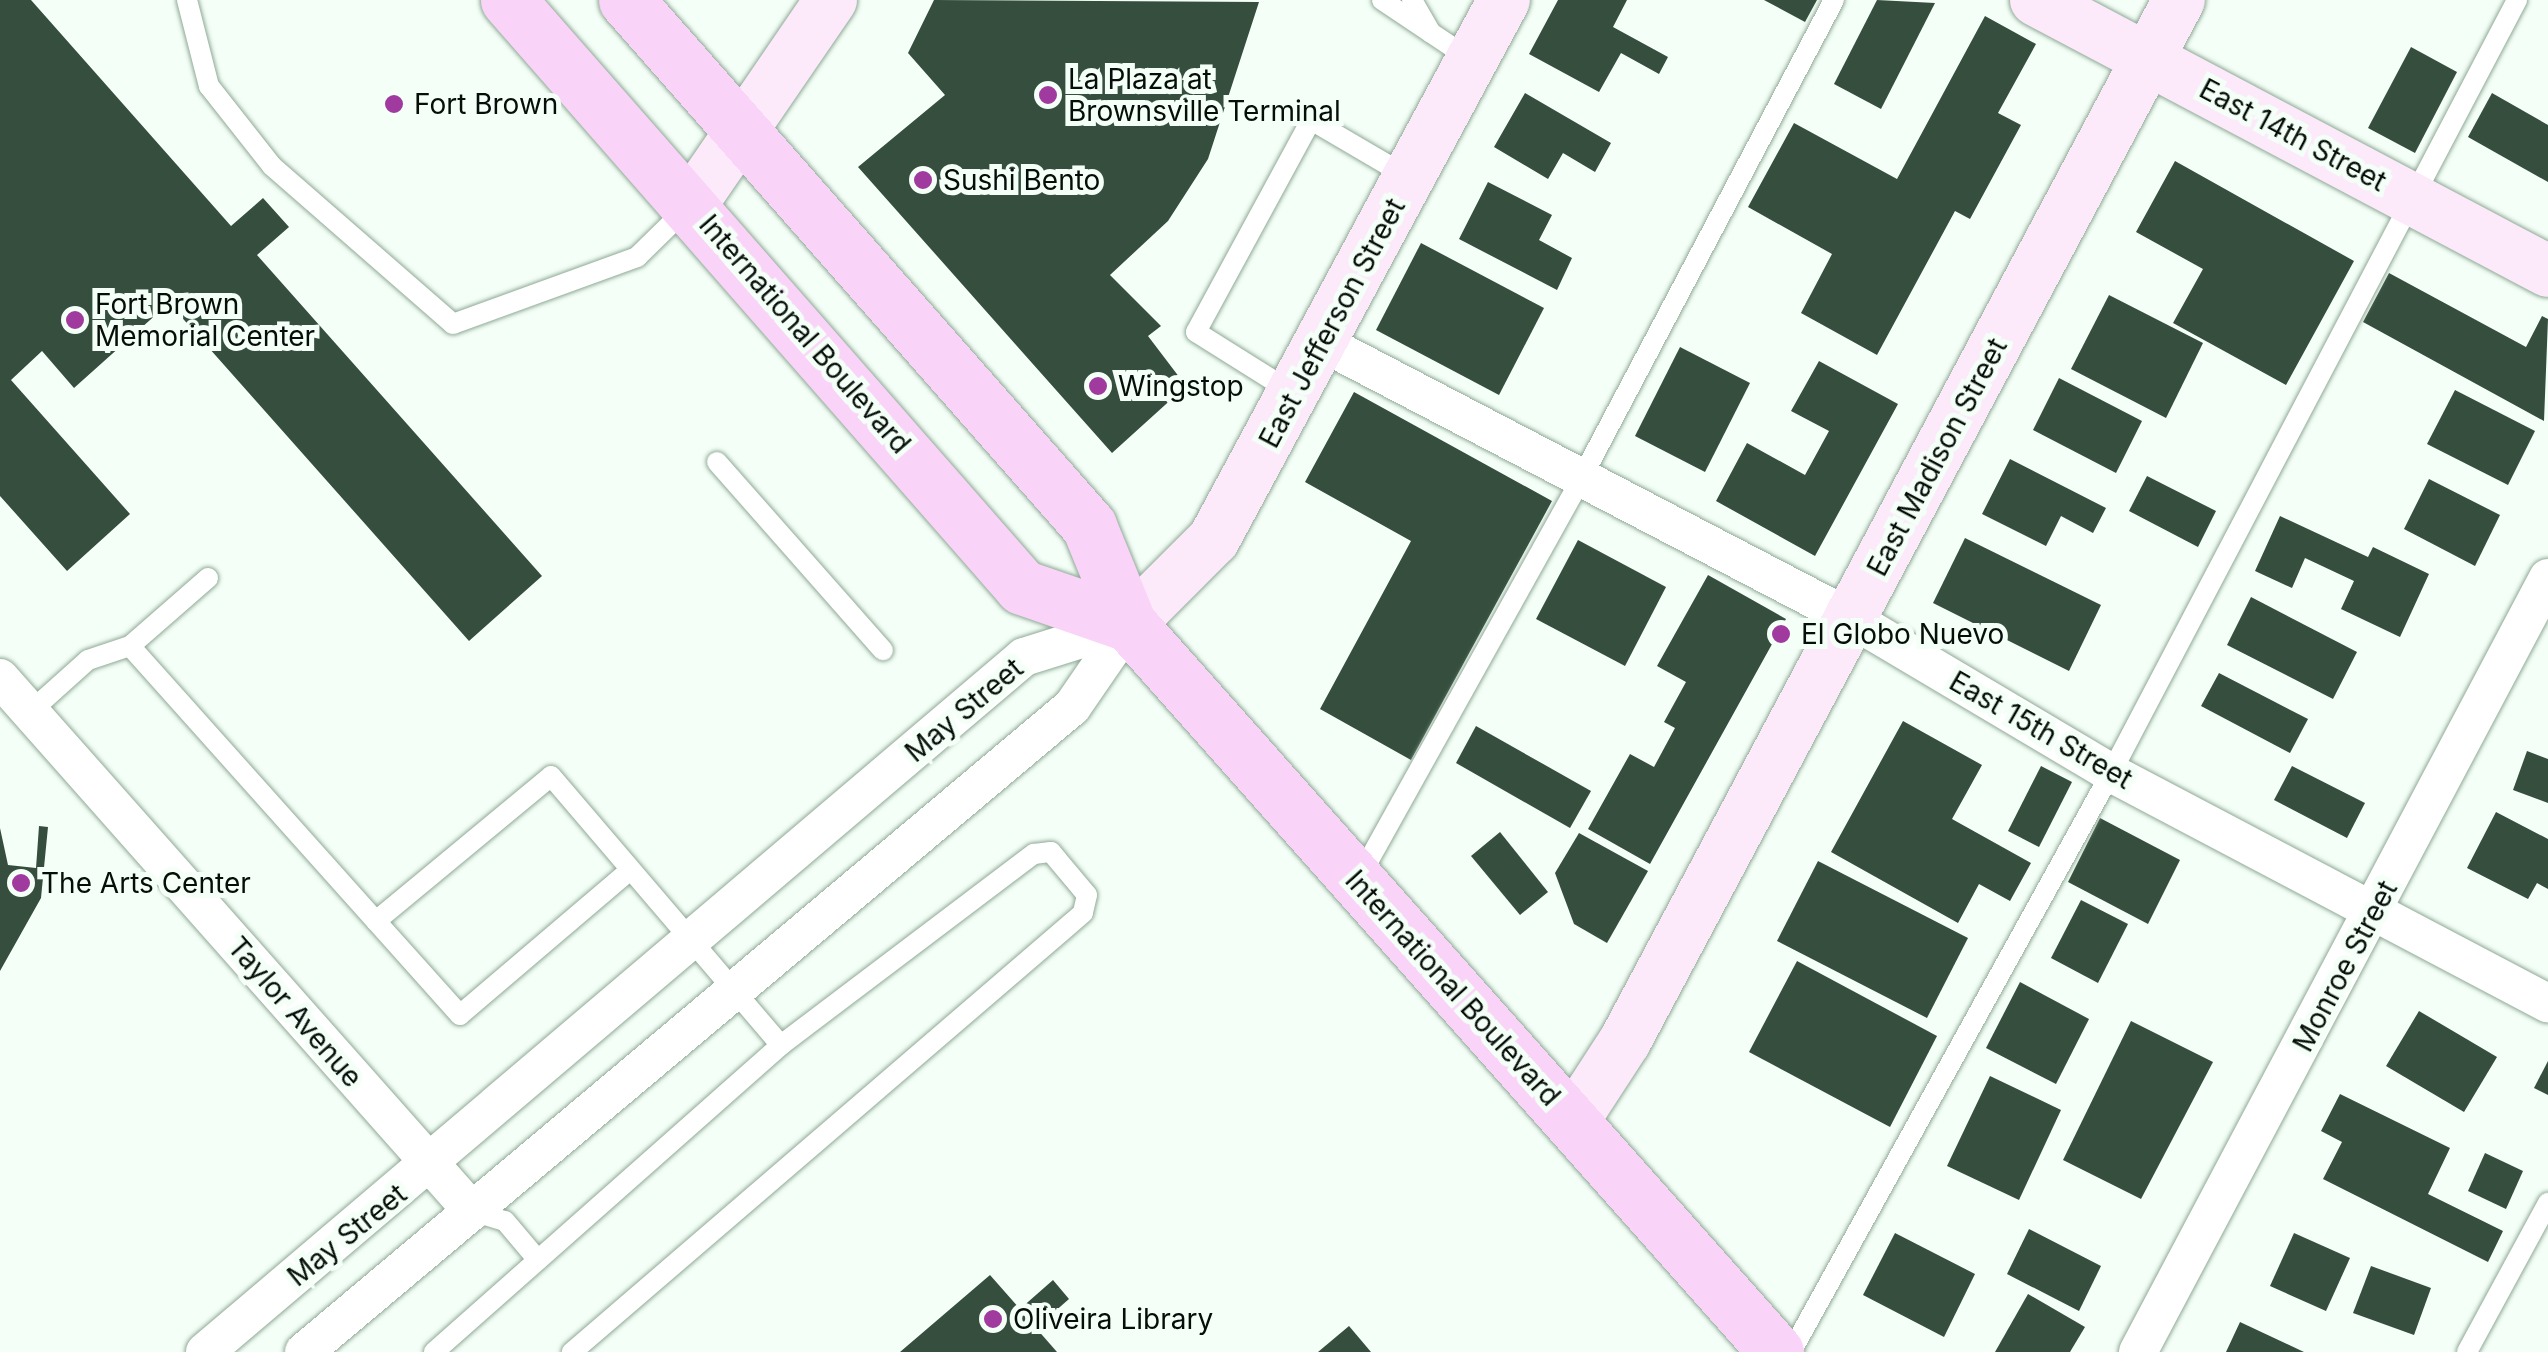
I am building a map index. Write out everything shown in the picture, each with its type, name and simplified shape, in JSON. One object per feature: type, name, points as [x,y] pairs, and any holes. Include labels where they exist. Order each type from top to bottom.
[{"type":"main road","name":"International Boulevard","points":[[508,0],[692,203],[1022,587],[1129,624]]},
{"type":"main road","name":"International Boulevard","points":[[626,0],[1089,526],[1129,624],[1776,1352]]},
{"type":"street","points":[[692,203],[832,0]]},
{"type":"street","name":"East Jefferson Street","points":[[1129,624],[1214,539],[1410,178],[1454,51],[1504,0]]},
{"type":"street","name":"East 14th Street","points":[[2036,0],[2548,271]]},
{"type":"street","name":"East Madison Street","points":[[1574,1121],[1625,1041],[2179,0]]},
{"type":"street","name":"East 15th Street","points":[[1323,343],[1580,481],[1852,619],[2110,772],[2548,1003]]},
{"type":"street","name":"Monroe Street","points":[[2138,1352],[2548,578]]},
{"type":"street","points":[[304,1352],[1072,707],[1129,624]]},
{"type":"street","name":"May Street","points":[[205,1352],[431,1167],[1024,657],[1129,624]]},
{"type":"street","name":"Taylor Avenue","points":[[0,678],[472,1211]]},
{"type":"lane","points":[[187,0],[210,86],[272,166],[453,324],[637,257],[692,203]]},
{"type":"lane","points":[[1382,0],[1454,51]]},
{"type":"lane","points":[[1412,0],[1454,51]]},
{"type":"lane","points":[[1357,881],[1580,481],[1834,0]]},
{"type":"lane","points":[[1790,1352],[2110,772],[2517,0]]},
{"type":"lane","points":[[1295,393],[1196,332],[1204,316],[1312,120],[1410,178]]},
{"type":"lane","points":[[717,462],[883,650]]},
{"type":"lane","points":[[30,712],[88,660],[130,646],[208,578]]},
{"type":"lane","points":[[130,646],[460,1015],[629,871]]},
{"type":"lane","points":[[376,922],[551,776],[689,942],[781,1044]]},
{"type":"lane","points":[[434,1352],[781,1044],[1034,854],[1052,852],[1087,895],[1083,913],[572,1352]]},
{"type":"lane","points":[[2467,1352],[2548,1204]]},
{"type":"lane","points":[[472,1211],[505,1222],[538,1260]]},
{"type":"building","name":"Fort Brown Memorial Center","points":[[0,0],[31,0],[231,226],[263,198],[289,227],[257,255],[542,576],[469,641],[169,303],[74,388],[42,351],[11,380],[130,514],[67,571],[0,496]]},
{"type":"building","points":[[934,0],[1259,2],[1208,159],[1168,221],[1110,275],[1161,326],[1148,336],[1186,386],[1112,453],[858,167],[945,95],[908,53]]},
{"type":"building","points":[[1558,0],[1627,0],[1613,27],[1668,57],[1659,74],[1621,53],[1599,92],[1529,54]]},
{"type":"building","points":[[1764,0],[1817,0],[1805,22]]},
{"type":"building","points":[[1877,0],[1935,3],[1881,109],[1834,84]]},
{"type":"building","points":[[1985,16],[2036,44],[1998,113],[2021,125],[1970,219],[1955,211],[1877,355],[1801,313],[1832,254],[1748,207],[1794,123],[1897,179]]},
{"type":"building","points":[[2411,47],[2457,72],[2415,153],[2368,128]]},
{"type":"building","points":[[1525,93],[1611,143],[1595,172],[1563,153],[1548,179],[1494,147]]},
{"type":"building","points":[[2492,93],[2548,125],[2548,182],[2468,137]]},
{"type":"building","points":[[2175,161],[2354,261],[2286,385],[2173,323],[2203,269],[2136,232]]},
{"type":"building","points":[[1488,182],[1552,215],[1539,240],[1572,258],[1557,290],[1459,239]]},
{"type":"building","points":[[1421,243],[1544,308],[1499,395],[1376,330]]},
{"type":"building","points":[[2389,273],[2526,347],[2542,316],[2548,319],[2544,421],[2363,322]]},
{"type":"building","points":[[2109,295],[2203,343],[2166,418],[2071,369]]},
{"type":"building","points":[[1680,347],[1750,383],[1705,472],[1635,436]]},
{"type":"building","points":[[1819,361],[1898,404],[1815,556],[1716,501],[1747,443],[1805,475],[1829,431],[1791,411]]},
{"type":"building","points":[[2059,378],[2142,421],[2116,473],[2033,430]]},
{"type":"building","points":[[2455,390],[2535,431],[2508,485],[2427,444]]},
{"type":"building","points":[[1354,392],[1552,501],[1411,760],[1320,709],[1411,541],[1305,482]]},
{"type":"building","points":[[2010,459],[2106,508],[2093,533],[2061,516],[2046,546],[1982,514]]},
{"type":"building","points":[[2147,476],[2216,511],[2198,547],[2129,511]]},
{"type":"building","points":[[2429,479],[2500,515],[2475,566],[2404,529]]},
{"type":"building","points":[[2280,516],[2368,557],[2373,547],[2429,574],[2400,637],[2341,609],[2354,581],[2305,558],[2292,588],[2255,571]]},
{"type":"building","points":[[1965,538],[2101,605],[2069,671],[1933,603]]},
{"type":"building","points":[[1578,540],[1666,587],[1625,666],[1536,619]]},
{"type":"building","points":[[1708,575],[1786,619],[1650,864],[1588,829],[1630,754],[1654,767],[1675,728],[1664,722],[1686,682],[1657,666]]},
{"type":"building","points":[[2251,597],[2357,652],[2333,699],[2227,645]]},
{"type":"building","points":[[2219,673],[2308,719],[2290,753],[2201,706]]},
{"type":"building","points":[[1903,721],[1982,765],[1952,819],[2031,863],[2010,901],[1979,884],[1958,923],[1831,852]]},
{"type":"building","points":[[1476,726],[1591,791],[1570,828],[1456,763]]},
{"type":"building","points":[[2527,751],[2548,759],[2548,803],[2513,790]]},
{"type":"building","points":[[2041,766],[2072,782],[2039,847],[2008,831]]},
{"type":"building","points":[[2292,766],[2365,803],[2347,838],[2274,800]]},
{"type":"building","points":[[2496,812],[2548,839],[2548,889],[2537,883],[2528,899],[2467,868]]},
{"type":"building","points":[[2100,818],[2180,860],[2148,924],[2068,882]]},
{"type":"building","name":"The Arts Center","points":[[39,826],[48,827],[41,898],[0,971],[0,828],[8,865],[36,868]]},
{"type":"building","points":[[1500,832],[1548,892],[1520,915],[1471,856]]},
{"type":"building","points":[[1579,833],[1648,871],[1607,943],[1574,924],[1555,873]]},
{"type":"building","points":[[1818,861],[1968,938],[1927,1018],[1777,941]]},
{"type":"building","points":[[2081,900],[2128,924],[2098,983],[2051,958]]},
{"type":"building","points":[[1797,961],[1937,1036],[1890,1127],[1749,1052]]},
{"type":"building","points":[[2020,982],[2089,1019],[2056,1084],[1986,1048]]},
{"type":"building","points":[[2419,1011],[2497,1057],[2464,1112],[2386,1066]]},
{"type":"building","points":[[2131,1021],[2213,1062],[2141,1199],[2063,1160]]},
{"type":"building","points":[[2548,1061],[2548,1095],[2534,1088]]},
{"type":"building","points":[[1990,1076],[2061,1110],[2019,1200],[1947,1166]]},
{"type":"building","points":[[2340,1094],[2450,1148],[2428,1194],[2503,1231],[2488,1262],[2323,1179],[2342,1142],[2321,1131]]},
{"type":"building","points":[[2485,1153],[2523,1171],[2506,1209],[2468,1191]]},
{"type":"building","points":[[2029,1229],[2101,1266],[2079,1311],[2007,1274]]},
{"type":"building","points":[[1895,1233],[1975,1274],[1944,1337],[1863,1295]]},
{"type":"building","points":[[2294,1233],[2350,1258],[2326,1311],[2270,1286]]},
{"type":"building","points":[[2371,1266],[2431,1288],[2414,1335],[2353,1313]]},
{"type":"building","name":"Oliveira Library","points":[[990,1275],[1020,1309],[1053,1280],[1069,1299],[1036,1328],[1057,1352],[900,1352]]},
{"type":"building","points":[[2028,1294],[2085,1327],[2070,1352],[1995,1352]]},
{"type":"building","points":[[2240,1322],[2304,1352],[2226,1352]]},
{"type":"building","points":[[1349,1326],[1371,1352],[1318,1352]]},
{"type":"place","name":"La Plaza at Brownsville Terminal","points":[[1048,95]]},
{"type":"place","name":"Fort Brown","points":[[394,104]]},
{"type":"place","name":"Sushi Bento","points":[[923,180]]},
{"type":"place","name":"Fort Brown Memorial Center","points":[[75,320]]},
{"type":"place","name":"Wingstop","points":[[1098,386]]},
{"type":"place","name":"El Globo Nuevo","points":[[1781,634]]},
{"type":"place","name":"The Arts Center","points":[[21,883]]},
{"type":"place","name":"Oliveira Library","points":[[993,1319]]}]
